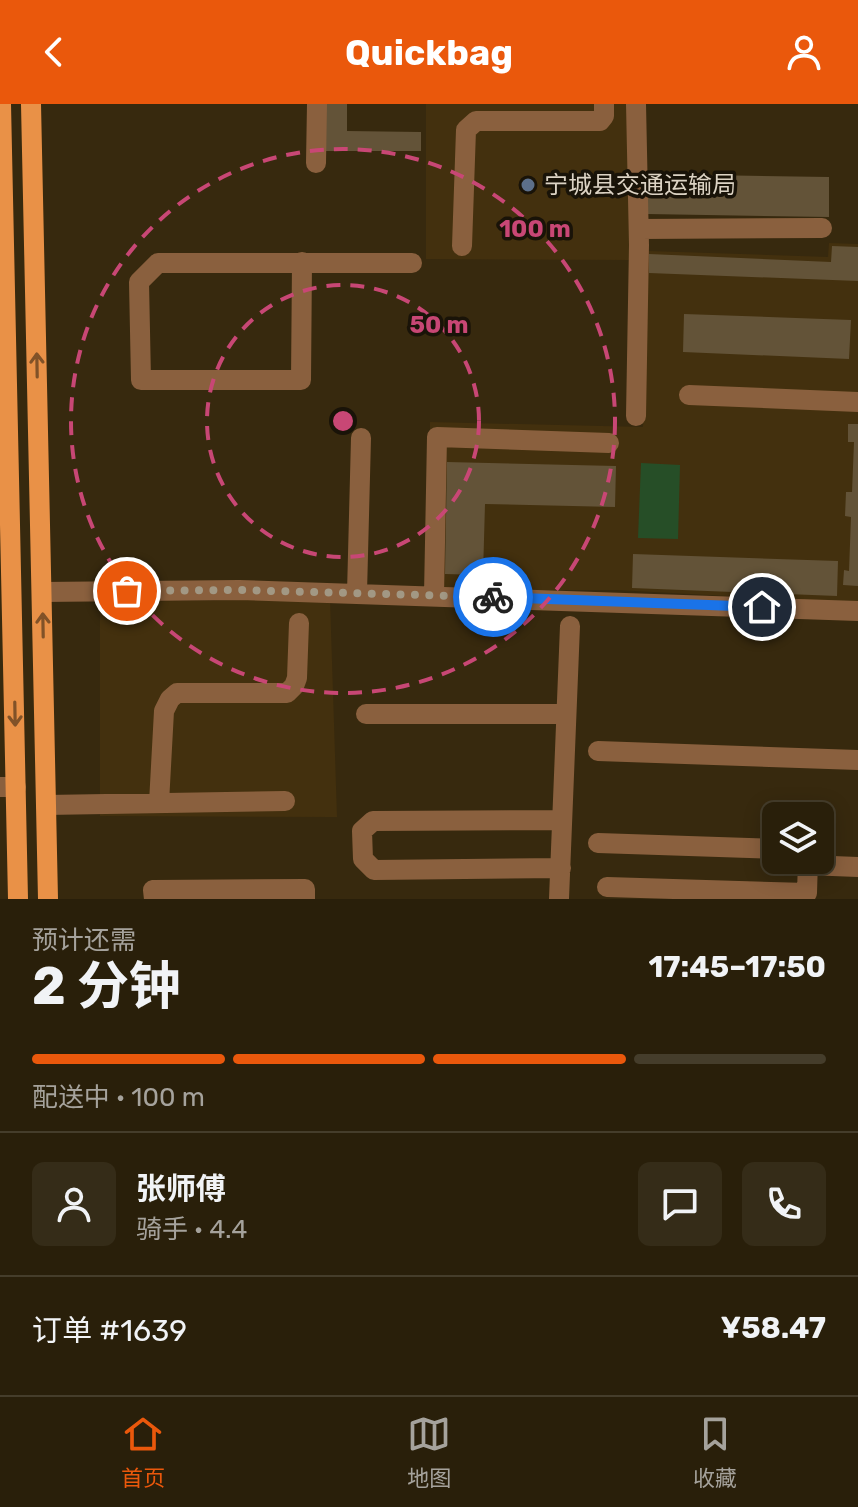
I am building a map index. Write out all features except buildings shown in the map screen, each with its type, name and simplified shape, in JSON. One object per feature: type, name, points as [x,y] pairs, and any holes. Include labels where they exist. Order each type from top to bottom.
[{"type":"main road","points":[[1,104],[8,787],[18,899]]},
{"type":"main road","points":[[31,104],[48,899]]},
{"type":"street","points":[[316,163],[317,104]]},
{"type":"street","points":[[462,246],[466,130],[476,121],[600,121],[604,116],[604,104]]},
{"type":"street","points":[[636,104],[639,229],[636,416]]},
{"type":"street","points":[[639,229],[822,228]]},
{"type":"street","points":[[302,262],[301,380],[141,380],[139,282],[158,263],[302,262],[412,263]]},
{"type":"street","points":[[689,395],[858,402]]},
{"type":"street","points":[[434,595],[437,437],[609,443]]},
{"type":"street","points":[[357,593],[361,438]]},
{"type":"street","points":[[42,592],[239,590],[858,611]]},
{"type":"street","points":[[159,803],[164,711],[170,699],[177,693],[287,693],[297,678],[299,623]]},
{"type":"street","points":[[559,899],[570,626]]},
{"type":"street","points":[[366,714],[566,714]]},
{"type":"street","points":[[598,751],[858,760]]},
{"type":"street","points":[[46,805],[285,801]]},
{"type":"street","points":[[561,868],[374,870],[363,859],[362,831],[373,821],[562,820]]},
{"type":"street","points":[[598,843],[762,849]]},
{"type":"street","points":[[834,865],[858,867]]},
{"type":"street","points":[[607,887],[728,895],[807,893],[807,874]]},
{"type":"street","points":[[154,899],[153,890],[305,889],[305,899]]},
{"type":"shaded area","name":"宁城县交通运输局","points":[[426,104],[626,104],[634,260],[426,259]]},
{"type":"shaded area","points":[[829,243],[858,244],[858,603],[616,590],[430,590],[430,422],[643,427],[648,251],[828,257]]},
{"type":"shaded area","points":[[330,599],[337,817],[100,816],[100,602]]},
{"type":"green space","points":[[641,463],[680,465],[678,539],[638,538]]},
{"type":"way so far","points":[[127,591],[239,590],[493,597]]},
{"type":"place","name":"宁城县交通运输局","points":[[528,185]]},
{"type":"route","points":[[493,597],[762,607]]}]
